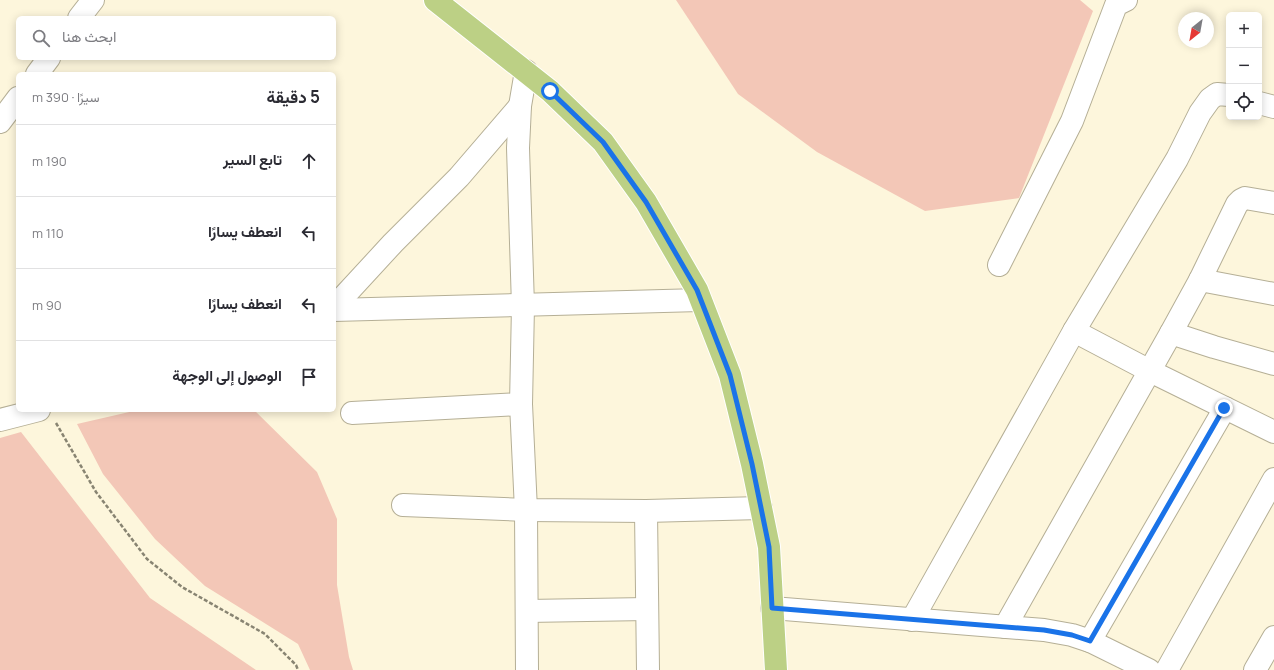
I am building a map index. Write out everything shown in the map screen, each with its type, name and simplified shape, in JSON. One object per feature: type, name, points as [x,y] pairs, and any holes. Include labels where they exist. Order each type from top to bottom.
[{"type":"main road","points":[[435,0],[550,91],[603,142],[646,202],[700,300],[730,375],[761,508],[769,547],[776,670]]},
{"type":"street","points":[[81,16],[93,0]]},
{"type":"street","points":[[1000,264],[1072,121],[1116,5],[1126,0]]},
{"type":"street","points":[[38,72],[48,60]]},
{"type":"street","points":[[526,71],[520,106],[518,148],[523,306],[521,404],[526,510],[527,670]]},
{"type":"street","points":[[912,620],[1074,331],[1176,159],[1200,113],[1210,99],[1217,94],[1226,96]]},
{"type":"street","points":[[0,122],[16,101]]},
{"type":"street","points":[[1262,104],[1274,107]]},
{"type":"street","points":[[336,305],[393,243],[459,177],[520,106]]},
{"type":"street","points":[[1005,627],[1171,333],[1200,280],[1221,234],[1240,200],[1245,198],[1274,203]]},
{"type":"street","points":[[1200,280],[1274,294]]},
{"type":"street","points":[[336,310],[700,300]]},
{"type":"street","points":[[1074,331],[1150,371],[1274,432]]},
{"type":"street","points":[[1171,333],[1274,364]]},
{"type":"street","points":[[352,413],[521,404]]},
{"type":"street","points":[[1090,641],[1224,408]]},
{"type":"street","points":[[0,420],[46,413]]},
{"type":"street","points":[[1167,670],[1274,479]]},
{"type":"street","points":[[403,505],[526,510],[646,511],[761,508]]},
{"type":"street","points":[[646,511],[648,670]]},
{"type":"street","points":[[527,611],[647,608]]},
{"type":"street","points":[[772,608],[1005,627],[1072,635],[1090,641],[1149,670]]},
{"type":"street","points":[[1255,670],[1274,637]]},
{"type":"path","points":[[46,413],[96,492],[147,559],[182,587],[266,634],[296,665],[298,670]]},
{"type":"shaded area","points":[[676,0],[1080,0],[1093,11],[1019,198],[925,211],[817,152],[738,94]]},
{"type":"shaded area","points":[[129,412],[256,412],[317,472],[337,519],[337,585],[349,657],[353,670],[310,670],[298,644],[205,586],[155,539],[103,474],[77,424]]},
{"type":"shaded area","points":[[21,432],[150,598],[256,670],[0,670],[0,438]]},
{"type":"route","points":[[550,91],[603,142],[646,202],[697,290],[730,375],[752,464],[769,547],[772,608],[1044,630],[1072,635],[1090,641],[1224,408]]}]
